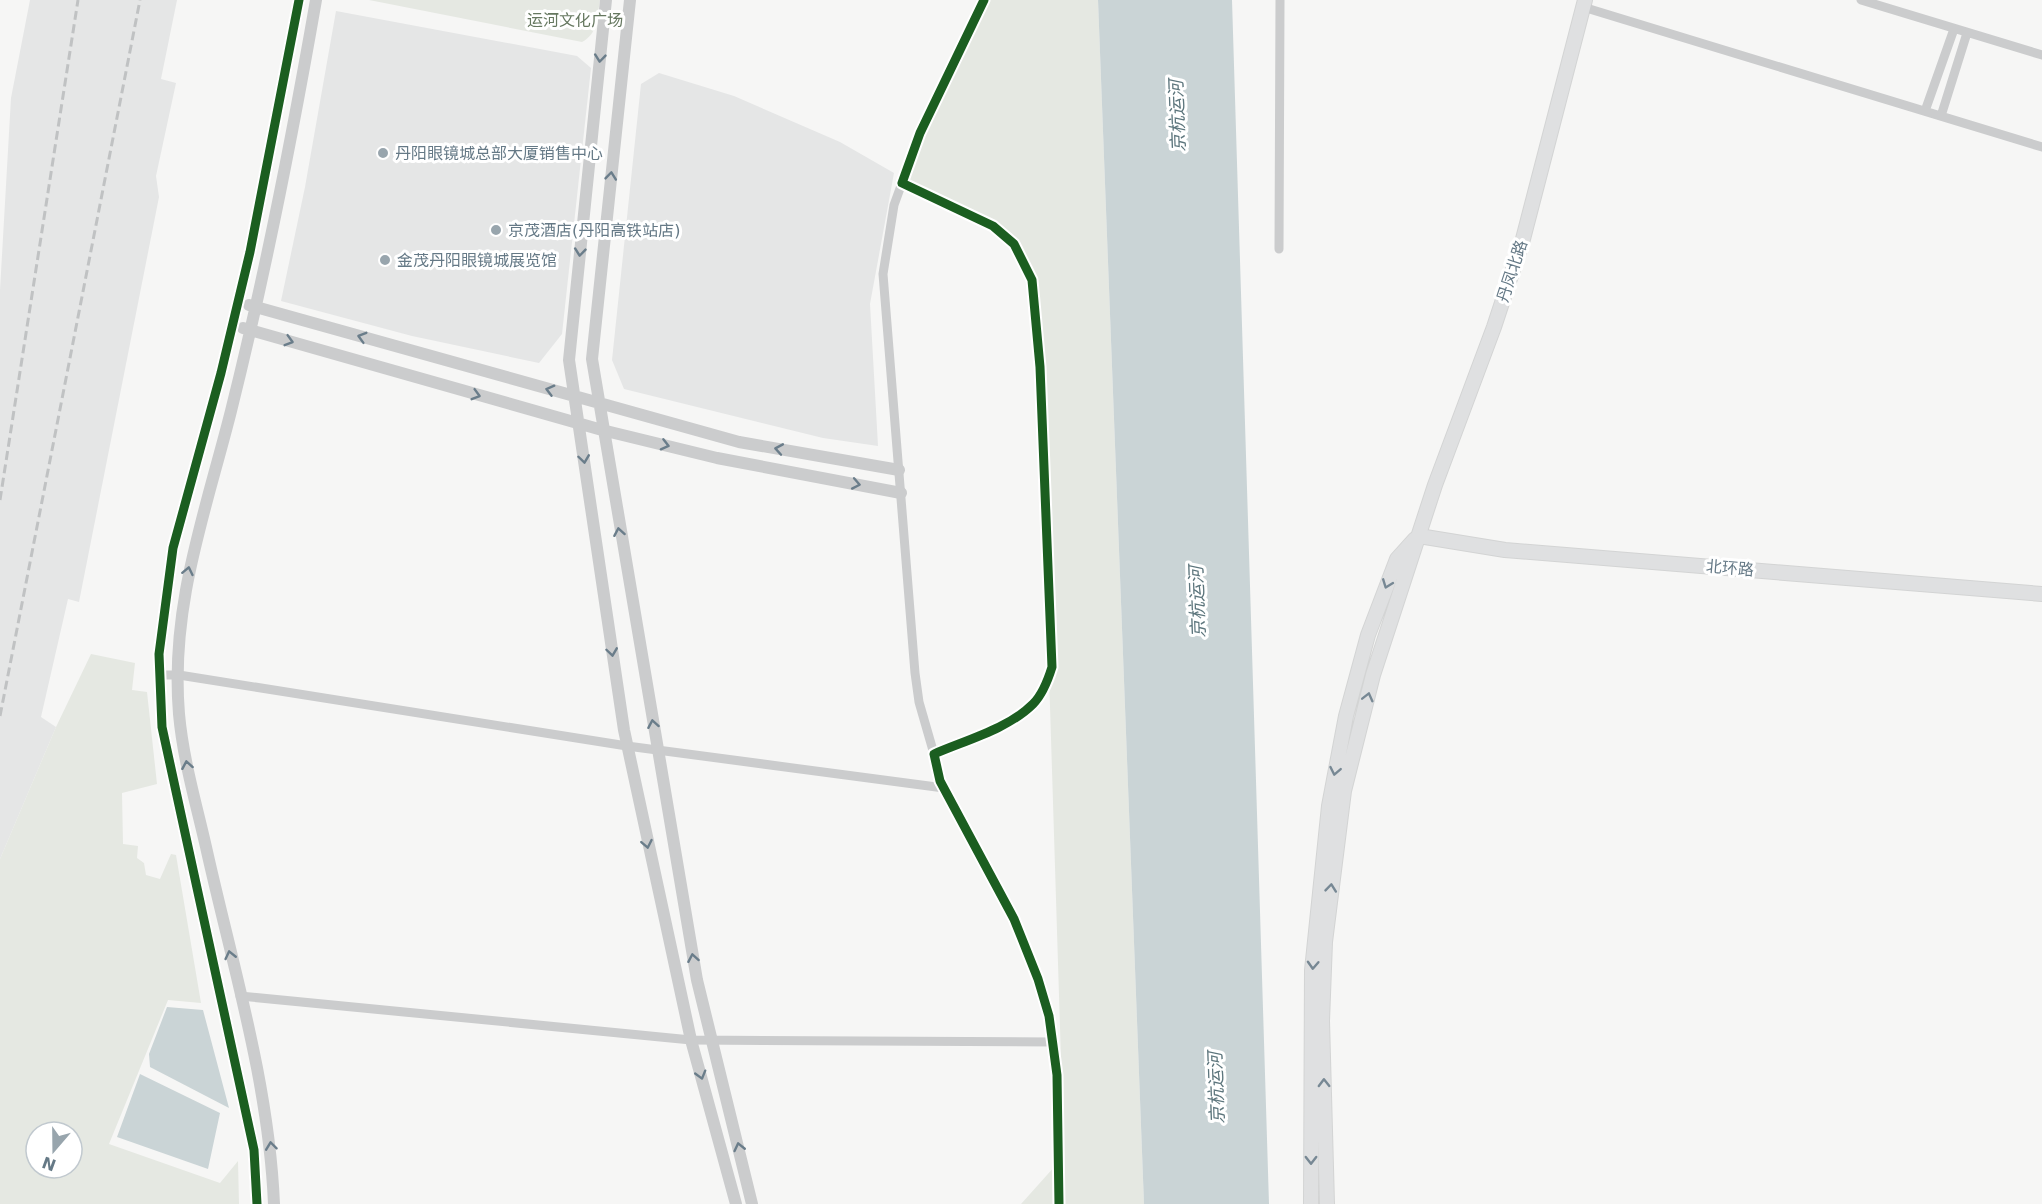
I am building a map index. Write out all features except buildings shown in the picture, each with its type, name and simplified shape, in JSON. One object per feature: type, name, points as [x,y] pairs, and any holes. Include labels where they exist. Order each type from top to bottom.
[{"type":"main road","name":"丹凤北路","points":[[1327,1204],[1322,1021],[1325,942],[1344,791],[1373,675],[1523,239],[1584,4]]},
{"type":"main road","name":"北环路","points":[[1419,536],[1505,550],[2042,594]]},
{"type":"main road","points":[[1311,1204],[1312,970],[1329,806],[1346,716],[1368,635],[1397,559],[1419,536]]},
{"type":"street","points":[[257,1204],[254,1150],[162,727],[160,675],[166,588],[173,548],[233,325],[299,0]]},
{"type":"street","points":[[274,1204],[272,1146],[188,769],[179,713],[178,636],[184,588],[249,330],[290,151],[315,0]]},
{"type":"street","points":[[606,0],[569,360],[627,746],[691,1040],[736,1204]]},
{"type":"street","points":[[630,0],[592,360],[602,430],[697,980],[752,1204]]},
{"type":"street","points":[[984,0],[920,133],[894,205],[883,274],[918,702],[944,788],[1027,947],[1049,1016],[1057,1075],[1059,1204]]},
{"type":"street","points":[[1279,249],[1280,0]]},
{"type":"street","points":[[1861,0],[2042,55]]},
{"type":"street","points":[[1584,4],[2042,147]]},
{"type":"street","points":[[1925,111],[1954,29]]},
{"type":"street","points":[[1941,116],[1967,33]]},
{"type":"street","points":[[902,183],[993,226],[1014,244],[1032,280],[1039,357],[1052,667],[1045,687],[1035,702],[1020,716],[934,754]]},
{"type":"street","points":[[238,302],[739,442],[899,470]]},
{"type":"street","points":[[233,325],[602,430],[717,458],[900,492]]},
{"type":"street","points":[[160,675],[179,675],[627,746],[944,788]]},
{"type":"street","points":[[240,996],[691,1040],[1053,1042]]},
{"type":"shaded area","points":[[30,0],[177,0],[161,79],[176,83],[156,176],[159,197],[79,602],[68,599],[41,717],[56,727],[0,859],[0,290],[11,98]]},
{"type":"shaded area","points":[[336,11],[577,56],[591,68],[562,334],[539,363],[412,336],[281,301],[305,187]]},
{"type":"shaded area","points":[[659,73],[734,96],[840,142],[894,173],[870,304],[878,446],[823,438],[624,389],[612,360],[641,84]]},
{"type":"green space","name":"运河文化广场","points":[[369,0],[600,0],[594,30],[582,42]]},
{"type":"green space","points":[[986,0],[1098,0],[1144,1204],[1021,1204],[1064,1156],[1037,288],[1022,256],[1021,244],[996,221],[909,180],[925,134]]},
{"type":"green space","points":[[91,654],[135,663],[132,690],[147,692],[157,784],[122,793],[123,844],[138,846],[137,858],[144,863],[146,875],[160,879],[171,854],[176,855],[201,1003],[168,1000],[109,1144],[220,1183],[238,1161],[239,1204],[0,1204],[0,859],[56,727]]},
{"type":"water","name":"京杭运河","points":[[1098,0],[1232,0],[1269,1204],[1144,1204]]},
{"type":"water","points":[[167,1007],[203,1010],[229,1108],[150,1067],[149,1054]]},
{"type":"water","points":[[140,1074],[220,1113],[208,1169],[117,1137]]},
{"type":"railway","points":[[0,500],[78,0]]},
{"type":"railway","points":[[0,716],[140,0]]},
{"type":"cycle path","points":[[257,1204],[254,1150],[162,727],[159,654],[173,548],[221,373],[250,252],[299,0]]},
{"type":"cycle path","points":[[984,0],[920,133],[902,183],[993,226],[1014,244],[1032,280],[1040,367],[1052,667],[1040,696],[1023,713],[986,733],[934,754],[940,781],[1014,919],[1038,979],[1049,1016],[1057,1075],[1059,1204]]},
{"type":"place","name":"丹阳眼镜城总部大厦销售中心","points":[[383,153]]},
{"type":"place","name":"京茂酒店(丹阳高铁站店)","points":[[496,230]]},
{"type":"place","name":"金茂丹阳眼镜城展览馆","points":[[385,260]]}]
